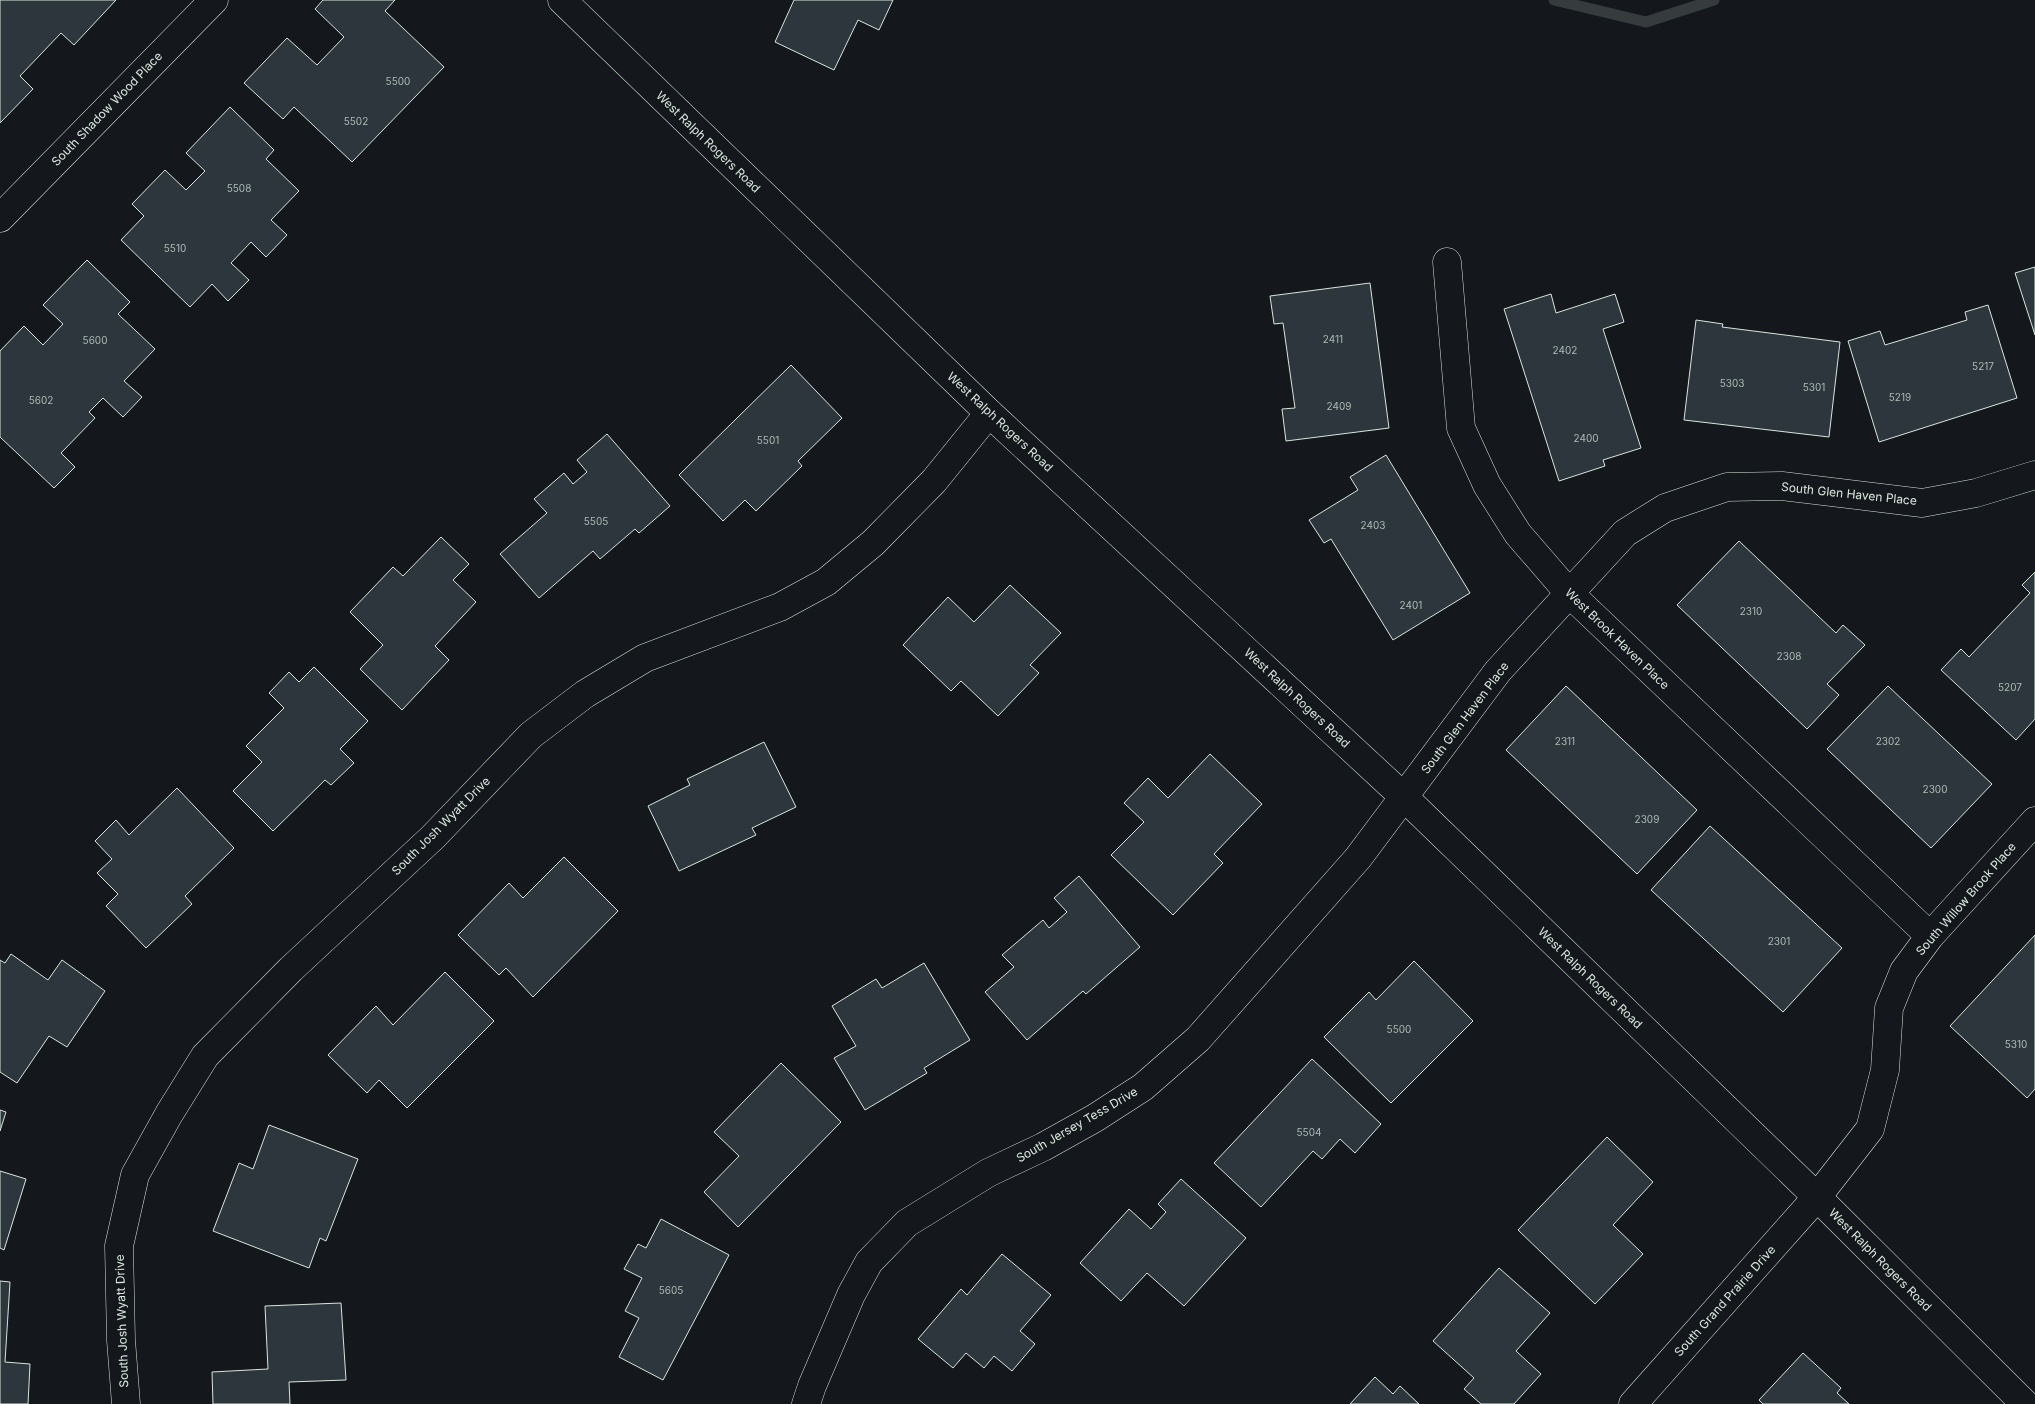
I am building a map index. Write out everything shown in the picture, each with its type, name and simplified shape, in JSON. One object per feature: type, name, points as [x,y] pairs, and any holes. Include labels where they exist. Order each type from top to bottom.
[{"type":"street","name":"South Shadow Wood Place","points":[[0,218],[214,0]]},
{"type":"street","name":"West Ralph Rogers Road","points":[[562,0],[989,413],[1405,798],[1817,1197],[2025,1404]]},
{"type":"street","name":"West Brook Haven Place","points":[[1447,262],[1462,428],[1487,486],[1512,526],[1569,593],[1930,936]]},
{"type":"street","name":"South Josh Wyatt Drive","points":[[126,1404],[119,1246],[135,1175],[169,1114],[205,1056],[291,969],[433,837],[531,735],[585,694],[645,658],[780,607],[826,582],[873,543],[927,488],[989,413]]},
{"type":"street","name":"South Glen Haven Place","points":[[1405,798],[1498,671],[1625,533],[1665,508],[1727,488],[1782,486],[1922,503],[1976,493],[2035,475]]},
{"type":"street","name":"South Jersey Tess Drive","points":[[806,1404],[847,1304],[869,1262],[907,1223],[988,1173],[1043,1147],[1143,1087],[1198,1039],[1358,858],[1405,798]]},
{"type":"street","name":"South Willow Brook Place","points":[[1817,1197],[1870,1129],[1885,1070],[1889,1008],[1904,971],[1930,936],[2035,821]]},
{"type":"street","name":"South Grand Prairie Drive","points":[[1633,1404],[1817,1197]]},
{"type":"building","points":[[0,0],[116,0],[74,45],[61,33],[20,76],[33,89],[0,123]]},
{"type":"building","points":[[323,0],[395,0],[385,11],[444,67],[352,162],[294,107],[283,119],[244,83],[287,38],[317,65],[344,37],[315,9]]},
{"type":"building","points":[[794,0],[893,0],[879,30],[858,20],[834,70],[775,42]]},
{"type":"building","points":[[230,107],[274,150],[266,159],[299,191],[271,220],[287,235],[266,257],[251,242],[231,263],[249,280],[228,301],[212,284],[190,307],[121,240],[144,216],[132,204],[165,170],[186,190],[205,171],[186,153]]},
{"type":"building","points":[[87,260],[130,302],[118,314],[155,349],[124,381],[142,397],[123,417],[103,398],[89,412],[95,418],[61,453],[75,467],[54,488],[0,437],[0,351],[24,326],[43,345],[63,324],[43,305]]},
{"type":"building","points":[[2035,267],[2035,335],[2015,273]]},
{"type":"building","points":[[1370,283],[1389,428],[1286,441],[1282,409],[1295,408],[1283,323],[1274,324],[1270,296]]},
{"type":"building","points":[[1551,294],[1556,313],[1615,294],[1624,322],[1603,329],[1641,448],[1603,460],[1605,466],[1559,481],[1504,309]]},
{"type":"building","points":[[1988,305],[2017,398],[1879,442],[1848,341],[1880,331],[1885,345],[1967,320],[1965,312]]},
{"type":"building","points":[[1696,320],[1723,324],[1722,327],[1840,342],[1829,437],[1684,420]]},
{"type":"building","points":[[791,365],[842,418],[798,461],[802,466],[756,511],[745,500],[723,521],[679,475]]},
{"type":"building","points":[[607,434],[670,506],[639,533],[635,529],[600,559],[593,551],[539,598],[500,554],[547,513],[534,499],[564,473],[573,484],[587,472],[577,460]]},
{"type":"building","points":[[1386,455],[1470,593],[1393,640],[1331,539],[1324,543],[1309,520],[1358,490],[1350,477]]},
{"type":"building","points":[[441,537],[469,564],[453,580],[476,602],[435,646],[449,660],[402,710],[360,669],[383,645],[350,612],[393,567],[403,576]]},
{"type":"building","points":[[1739,541],[1836,633],[1843,625],[1865,645],[1827,684],[1839,695],[1807,729],[1677,605]]},
{"type":"building","points":[[2035,572],[2035,719],[2016,740],[1941,670],[1961,649],[1969,657],[2030,593],[2022,585]]},
{"type":"building","points":[[1010,585],[1061,633],[1030,665],[1039,673],[998,716],[961,681],[951,691],[903,645],[948,597],[974,622]]},
{"type":"building","points":[[314,667],[368,721],[340,749],[354,763],[331,785],[325,780],[273,831],[233,791],[262,762],[246,746],[284,708],[269,693],[289,672],[299,682]]},
{"type":"building","points":[[1566,686],[1697,810],[1637,874],[1506,750]]},
{"type":"building","points":[[1888,686],[1992,784],[1931,848],[1827,749]]},
{"type":"building","points":[[764,742],[796,807],[752,828],[756,835],[679,871],[648,806],[690,785],[687,779]]},
{"type":"building","points":[[1210,754],[1262,804],[1214,854],[1223,863],[1173,915],[1111,855],[1144,822],[1124,803],[1148,778],[1168,798]]},
{"type":"building","points":[[177,788],[234,848],[185,896],[192,904],[146,948],[106,906],[118,894],[97,873],[112,859],[95,841],[116,820],[129,835]]},
{"type":"building","points":[[1710,826],[1842,948],[1783,1012],[1651,890]]},
{"type":"building","points":[[564,857],[618,911],[533,997],[506,968],[499,975],[458,935],[509,883],[523,898]]},
{"type":"building","points":[[1079,876],[1140,947],[1086,994],[1083,991],[1027,1040],[985,992],[1014,967],[1002,955],[1043,920],[1049,928],[1067,912],[1054,898]]},
{"type":"building","points":[[2035,935],[2035,1089],[2027,1098],[1950,1026]]},
{"type":"building","points":[[11,954],[48,980],[62,960],[105,991],[67,1047],[49,1036],[17,1083],[0,1072],[0,960],[5,963]]},
{"type":"building","points":[[1414,961],[1473,1021],[1391,1103],[1324,1037],[1369,992],[1376,1000]]},
{"type":"building","points":[[924,963],[970,1040],[924,1068],[927,1073],[865,1110],[834,1058],[856,1046],[832,1006],[876,979],[882,988]]},
{"type":"building","points":[[445,972],[494,1021],[407,1108],[379,1080],[367,1093],[328,1055],[376,1006],[393,1025]]},
{"type":"building","points":[[1312,1059],[1381,1124],[1355,1153],[1340,1139],[1322,1159],[1313,1151],[1261,1207],[1214,1163]]},
{"type":"building","points":[[781,1063],[841,1122],[738,1227],[704,1192],[739,1156],[714,1132]]},
{"type":"building","points":[[0,1110],[6,1112],[0,1131]]},
{"type":"building","points":[[269,1125],[358,1159],[326,1241],[320,1238],[309,1268],[213,1231],[239,1163],[253,1169]]},
{"type":"building","points":[[1607,1137],[1653,1182],[1613,1225],[1643,1254],[1595,1304],[1518,1230]]},
{"type":"building","points":[[0,1171],[26,1179],[4,1250],[0,1248]]},
{"type":"building","points":[[1181,1179],[1246,1238],[1184,1306],[1147,1273],[1121,1301],[1080,1263],[1129,1209],[1151,1229],[1166,1212],[1158,1204]]},
{"type":"building","points":[[661,1219],[729,1255],[663,1380],[619,1357],[639,1318],[625,1311],[642,1278],[624,1269],[638,1244],[646,1248]]},
{"type":"building","points":[[1002,1254],[1051,1295],[1020,1331],[1035,1344],[1012,1371],[994,1356],[984,1368],[966,1353],[953,1368],[918,1339],[961,1289],[967,1295]]},
{"type":"building","points":[[1499,1268],[1550,1313],[1516,1351],[1541,1374],[1514,1404],[1481,1404],[1464,1389],[1474,1378],[1433,1341]]},
{"type":"building","points":[[0,1281],[10,1282],[5,1362],[30,1364],[28,1404],[0,1404]]},
{"type":"building","points":[[341,1303],[346,1380],[289,1382],[290,1404],[213,1404],[212,1372],[268,1369],[265,1306]]},
{"type":"building","points":[[1803,1353],[1841,1388],[1837,1393],[1849,1404],[1763,1404],[1759,1400]]},
{"type":"building","points":[[1375,1377],[1393,1394],[1400,1386],[1419,1404],[1350,1404]]},
{"type":"waterway","points":[[1554,0],[1646,22],[1714,0]]}]
